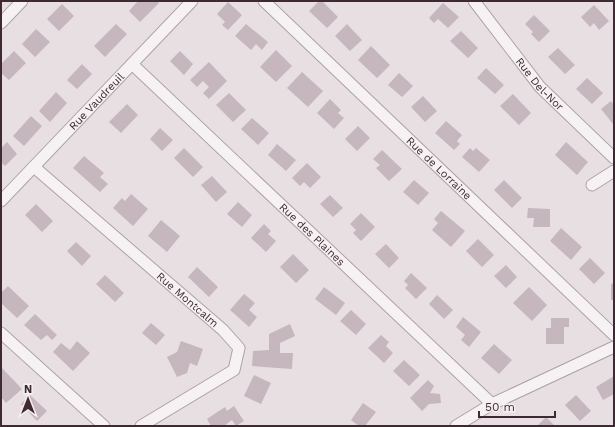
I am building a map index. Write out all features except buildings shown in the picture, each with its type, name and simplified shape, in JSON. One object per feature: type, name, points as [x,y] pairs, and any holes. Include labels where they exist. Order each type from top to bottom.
[{"type":"street","points":[[1,23],[22,1]]},
{"type":"street","name":"Rue Vaudreuil","points":[[1,201],[192,1]]},
{"type":"street","name":"Rue de Lorraine","points":[[264,1],[614,335]]},
{"type":"street","name":"Rue Del-Nor","points":[[474,1],[540,87],[614,158]]},
{"type":"street","name":"Rue des Plaines","points":[[132,64],[492,404]]},
{"type":"street","name":"Rue Montcalm","points":[[34,167],[223,330],[240,348],[234,370],[141,426]]},
{"type":"street","points":[[592,185],[614,171]]},
{"type":"street","points":[[1,333],[104,426]]},
{"type":"street","points":[[456,426],[492,404],[614,347]]}]
